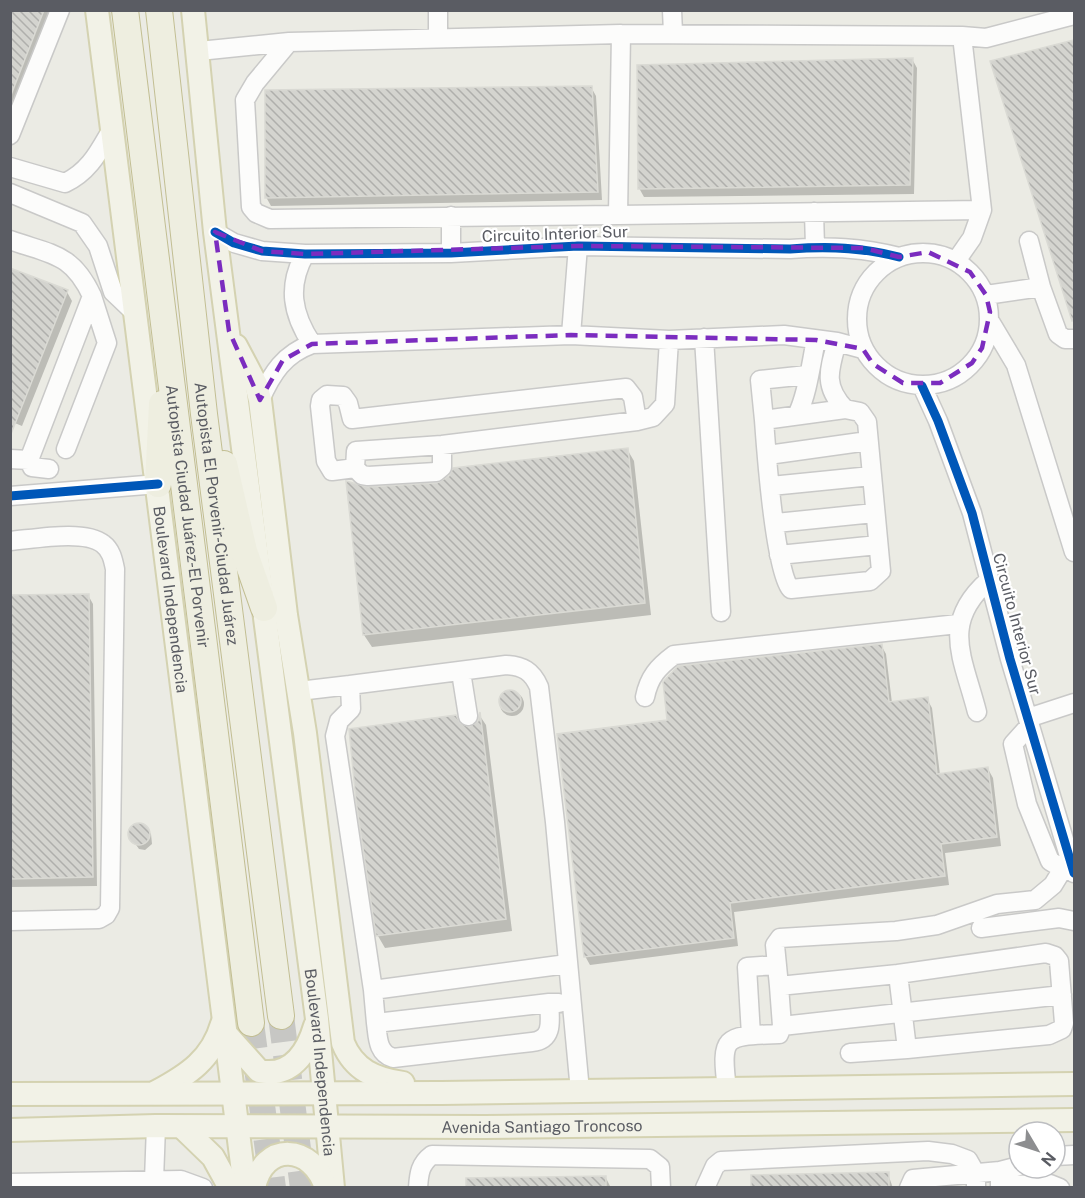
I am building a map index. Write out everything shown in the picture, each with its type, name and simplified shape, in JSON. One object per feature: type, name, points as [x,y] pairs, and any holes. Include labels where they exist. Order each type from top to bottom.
[{"type":"highway","points":[[112,10],[135,93]]},
{"type":"highway","name":"Autopista Ciudad Juárez-El Porvenir","points":[[125,10],[251,1023]]},
{"type":"highway","name":"Autopista El Porvenir-Ciudad Juárez","points":[[159,10],[204,414],[281,1016]]},
{"type":"highway","points":[[166,10],[166,57]]},
{"type":"highway","points":[[158,484],[166,337]]},
{"type":"highway","points":[[204,414],[219,445],[244,551],[264,608]]},
{"type":"main road","name":"Boulevard Independencia","points":[[97,10],[245,1188]]},
{"type":"main road","name":"Boulevard Independencia","points":[[193,10],[199,51],[215,232],[317,1019],[333,1188]]},
{"type":"main road","points":[[229,332],[256,384],[260,400],[286,615],[300,691],[343,1043],[354,1063],[372,1076],[442,1093]]},
{"type":"main road","points":[[303,910],[305,733]]},
{"type":"main road","points":[[155,1093],[181,1079],[202,1061],[225,1027],[260,1071],[280,1071],[299,1060],[307,1047],[317,1019]]},
{"type":"main road","name":"Avenida Santiago Troncoso","points":[[10,1094],[442,1093],[1074,1084]]},
{"type":"main road","name":"Avenida Santiago Troncoso","points":[[10,1130],[156,1126],[238,1128],[1074,1120]]},
{"type":"main road","points":[[182,1127],[213,1157],[230,1188]]},
{"type":"main road","points":[[254,1188],[263,1166],[278,1156],[289,1153],[300,1154],[316,1166],[326,1188]]},
{"type":"street","points":[[10,135],[60,10]]},
{"type":"street","points":[[438,10],[438,38]]},
{"type":"street","points":[[672,10],[673,33]]},
{"type":"street","points":[[199,51],[289,42],[673,33],[987,38],[1074,15]]},
{"type":"street","points":[[618,215],[621,34]]},
{"type":"street","points":[[956,261],[972,238],[982,210],[962,36]]},
{"type":"street","points":[[289,42],[255,83],[245,100],[251,207],[256,213],[270,219],[982,210]]},
{"type":"street","points":[[10,167],[65,183],[79,176],[93,162],[112,129]]},
{"type":"street","points":[[62,213],[65,183]]},
{"type":"street","points":[[10,193],[76,218],[90,232],[104,259],[113,292],[135,313]]},
{"type":"street","points":[[814,212],[815,247]]},
{"type":"street","points":[[451,216],[451,253]]},
{"type":"street","name":"Circuito Interior Sur","points":[[215,232],[234,243],[261,251],[305,254],[451,253],[578,246],[864,248],[899,256]]},
{"type":"street","points":[[10,240],[70,262],[78,269],[92,296],[107,343],[66,449]]},
{"type":"street","points":[[1029,241],[1041,287],[1058,334],[1065,339],[1074,339]]},
{"type":"street","points":[[571,335],[578,246]]},
{"type":"street","points":[[991,323],[982,348],[972,363],[949,379],[922,386],[903,383],[887,375],[873,364],[863,349],[857,331],[856,313],[861,295],[876,272],[899,256],[928,252],[956,261],[970,272],[986,295],[991,323],[1016,365],[1074,552]]},
{"type":"street","points":[[305,254],[297,269],[293,306],[301,327],[312,344]]},
{"type":"street","points":[[986,295],[1041,287]]},
{"type":"street","points":[[29,460],[92,296]]},
{"type":"street","points":[[260,400],[269,379],[283,360],[297,349],[312,344],[571,335],[669,340],[784,335],[837,342],[863,349]]},
{"type":"street","points":[[704,338],[721,612]]},
{"type":"street","points":[[798,413],[805,399],[807,375],[816,339]]},
{"type":"street","points":[[456,409],[451,443],[442,466],[436,472],[368,477],[362,475],[356,460],[348,403],[343,396],[327,395],[321,400],[328,468],[332,471],[356,460],[451,443],[637,421],[653,417],[664,405],[669,340]]},
{"type":"street","points":[[837,342],[829,386],[834,398],[845,409]]},
{"type":"street","points":[[764,420],[798,413],[845,409],[860,412],[864,417],[881,571],[875,578],[797,590],[787,585],[779,555],[771,486],[768,455],[764,420],[760,380],[807,375]]},
{"type":"street","name":"Circuito Interior Sur","points":[[922,386],[938,421],[972,513],[988,580],[1069,867]]},
{"type":"street","points":[[351,419],[456,409],[626,388],[633,397],[637,421]]},
{"type":"street","points":[[768,455],[868,441]]},
{"type":"street","points":[[10,459],[29,460]]},
{"type":"street","points":[[29,460],[33,467],[48,469]]},
{"type":"street","points":[[771,486],[871,476]]},
{"type":"street","points":[[10,496],[158,484]]},
{"type":"street","points":[[776,523],[874,513]]},
{"type":"street","points":[[10,541],[81,536],[96,539],[111,554],[115,569],[110,909],[99,919],[10,921]]},
{"type":"street","points":[[779,555],[878,545]]},
{"type":"street","points":[[977,712],[959,644],[958,624],[963,609],[973,593],[988,580]]},
{"type":"street","points":[[645,697],[648,680],[659,666],[674,655],[958,624]]},
{"type":"street","points":[[300,691],[506,665],[518,666],[534,676],[539,687],[555,822],[580,1091]]},
{"type":"street","points":[[461,672],[468,716]]},
{"type":"street","points":[[350,685],[351,709],[339,721],[335,736],[376,1023],[383,1053],[393,1058],[539,1042],[548,1034],[550,1028],[549,1003]]},
{"type":"street","points":[[979,920],[998,904],[1035,900],[1069,867],[1050,861],[1027,804],[1013,744],[1029,722],[1074,703]]},
{"type":"street","points":[[727,1089],[724,1048],[729,1041],[751,1035],[779,1034],[782,1026],[775,945],[784,937],[896,931],[979,920],[1059,918],[1074,921]]},
{"type":"street","points":[[979,920],[985,962]]},
{"type":"street","points":[[750,998],[780,990],[985,962],[1052,954],[1059,961],[1064,1023],[1062,1029],[1049,1035],[850,1053]]},
{"type":"street","points":[[373,990],[567,964]]},
{"type":"street","points":[[751,1035],[747,968],[777,965]]},
{"type":"street","points":[[898,974],[907,1049]]},
{"type":"street","points":[[782,1026],[1062,995]]},
{"type":"street","points":[[376,1023],[573,1002]]},
{"type":"street","points":[[154,1180],[156,1126]]},
{"type":"street","points":[[705,1188],[715,1166],[721,1161],[740,1158],[928,1151],[960,1156],[968,1160],[976,1181]]},
{"type":"street","points":[[418,1188],[419,1171],[424,1161],[432,1155],[650,1159],[660,1167],[661,1188]]},
{"type":"street","points":[[909,1188],[913,1179],[1050,1184],[1060,1188]]},
{"type":"street","points":[[10,1183],[181,1180],[203,1188]]},
{"type":"highlighted area","points":[[215,232],[262,251],[305,254],[578,246],[864,248],[899,257],[928,252],[970,272],[986,295],[990,312],[982,348],[972,363],[940,383],[903,383],[873,364],[863,349],[816,340],[571,335],[312,344],[283,360],[260,400],[229,331]]},
{"type":"building","points":[[10,10],[44,10],[11,95],[10,95]]},
{"type":"building","points":[[1074,40],[1074,320],[1072,321],[990,61]]},
{"type":"building","points":[[913,58],[910,185],[638,189],[637,65]]},
{"type":"building","points":[[592,86],[598,192],[265,198],[265,90]]},
{"type":"building","points":[[10,268],[68,290],[11,434],[10,433]]},
{"type":"building","points":[[628,448],[645,603],[363,635],[346,481],[368,487],[437,483],[449,476],[453,468]]},
{"type":"building","points":[[89,594],[93,877],[10,879],[10,595]]},
{"type":"building","points":[[882,644],[889,702],[928,697],[937,774],[988,767],[997,837],[941,844],[945,876],[730,903],[734,938],[584,957],[557,734],[667,720],[663,682],[678,666]]},
{"type":"building","points":[[506,690],[514,690],[521,697],[521,705],[514,712],[506,712],[499,705],[499,697]]},
{"type":"building","points":[[480,712],[506,919],[376,936],[356,801],[349,729],[456,715],[460,723],[469,727],[478,721]]},
{"type":"building","points":[[139,823],[147,826],[150,834],[147,842],[139,845],[131,842],[128,834],[131,826]]},
{"type":"building","points":[[889,1172],[889,1188],[751,1188],[751,1175]]},
{"type":"building","points":[[606,1176],[606,1188],[466,1188],[466,1178]]},
{"type":"tunnel","points":[[281,1016],[303,1188]]},
{"type":"tunnel","points":[[251,1023],[273,1188]]},
{"type":"cycle path","points":[[215,232],[234,243],[262,251],[305,254],[451,253],[578,246],[831,248],[858,249],[899,257]]},
{"type":"cycle path","points":[[922,386],[938,421],[972,513],[1010,659],[1074,873]]},
{"type":"cycle path","points":[[10,496],[158,484]]}]
